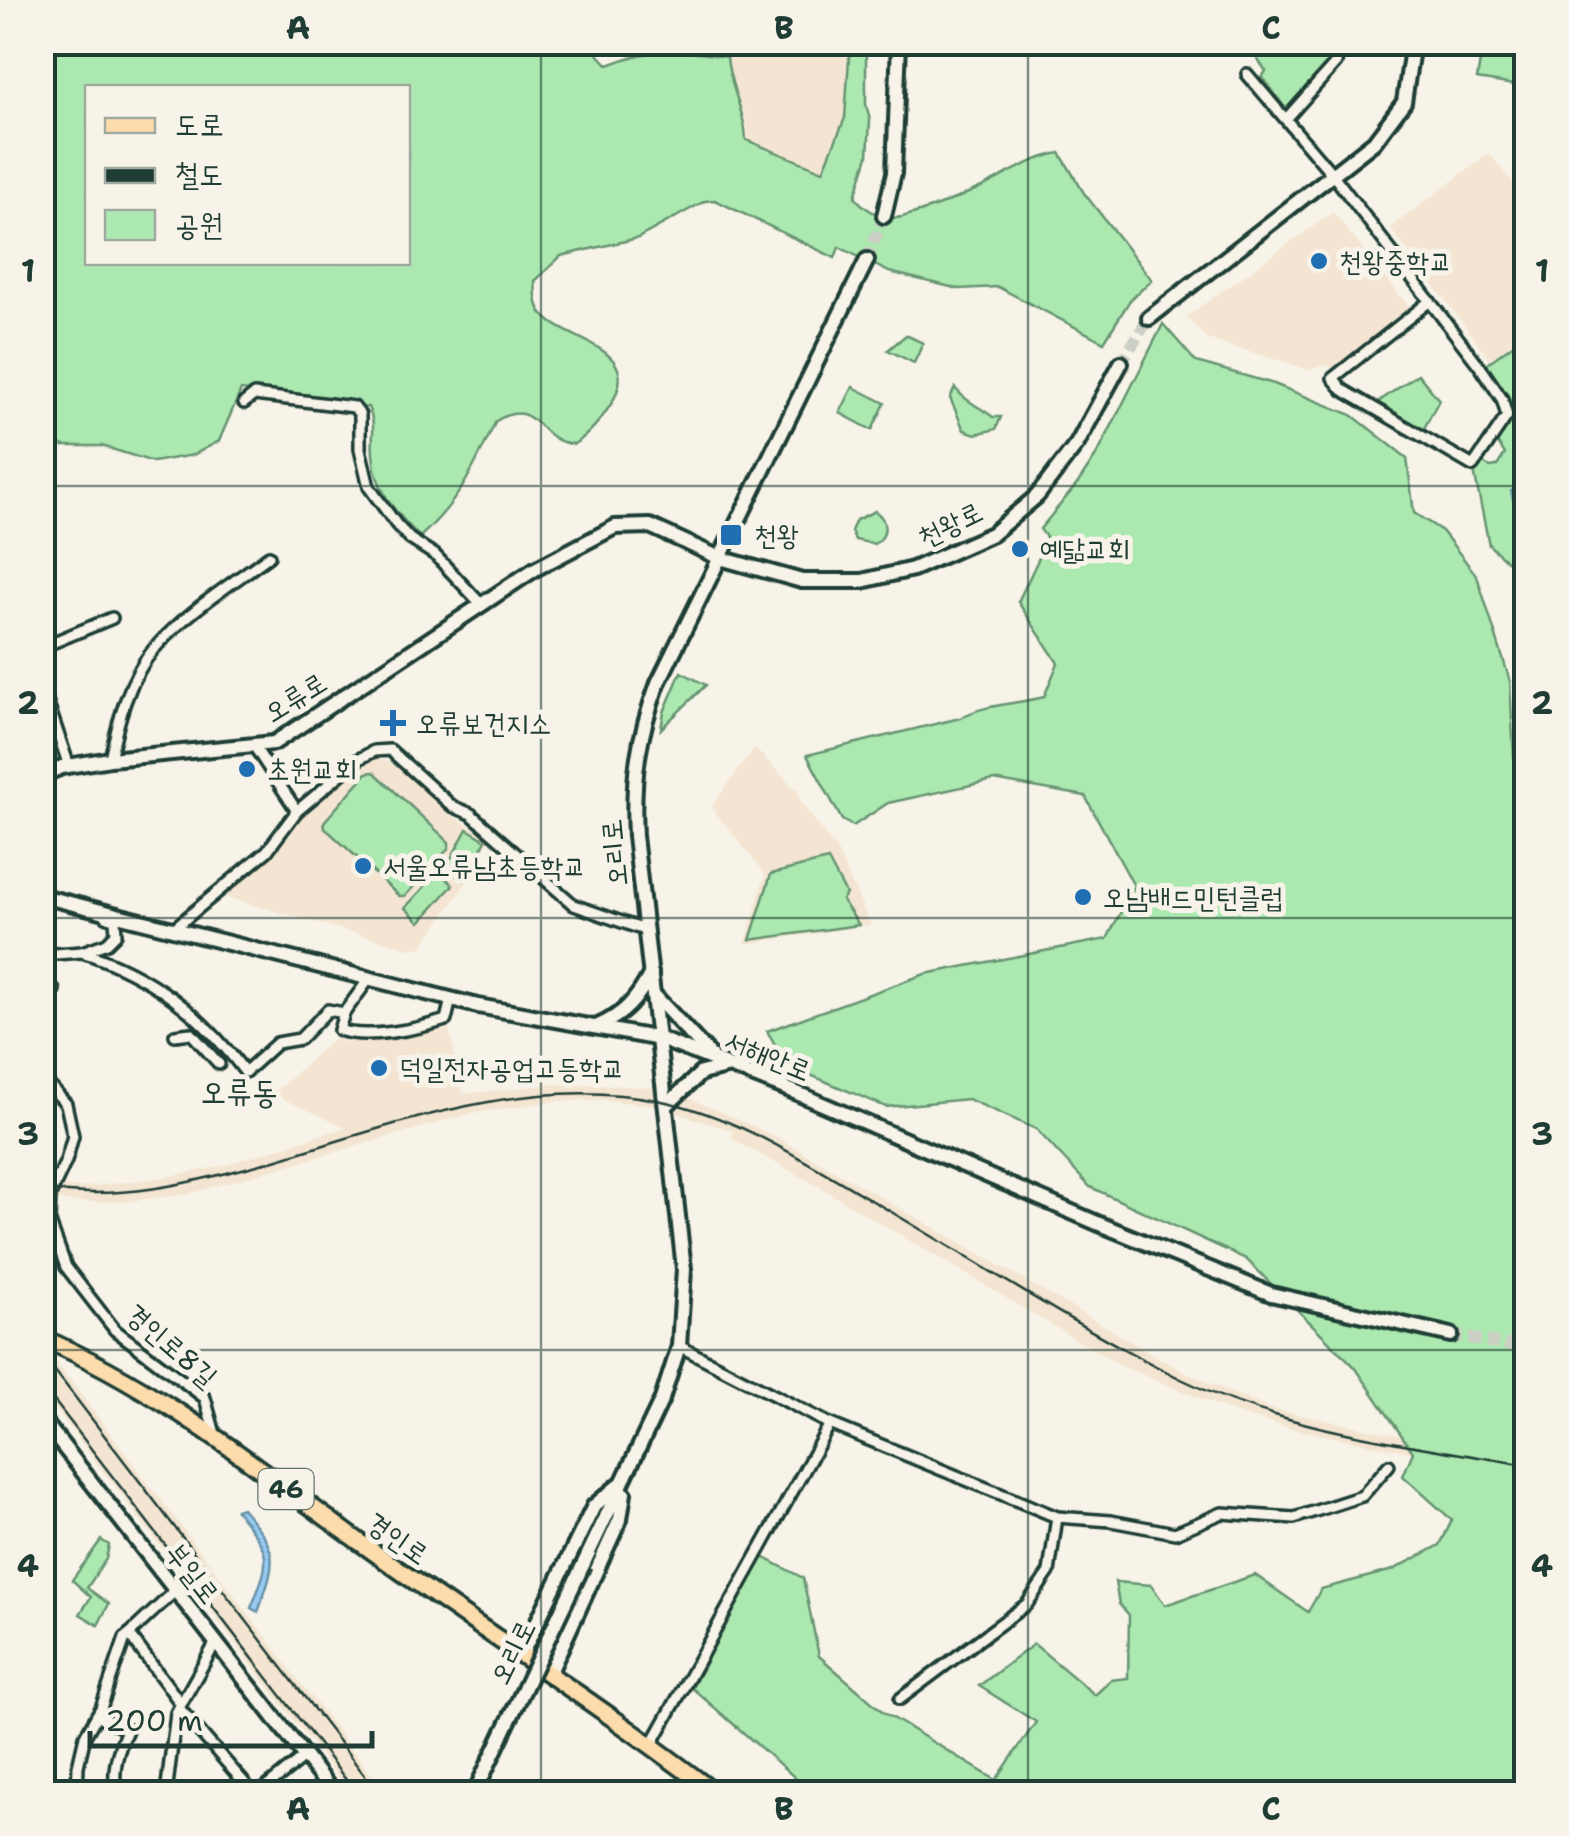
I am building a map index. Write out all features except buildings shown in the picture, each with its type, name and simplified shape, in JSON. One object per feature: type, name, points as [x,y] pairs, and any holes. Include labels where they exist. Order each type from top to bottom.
[{"type":"main road","points":[[884,216],[894,172],[898,42]]},
{"type":"main road","points":[[1149,318],[1374,142],[1404,102],[1413,42]]},
{"type":"main road","name":"오리로","points":[[474,1794],[625,1480],[662,1399],[680,1346],[684,1269],[632,788],[638,749],[658,683],[867,260]]},
{"type":"main road","name":"천왕로","points":[[720,558],[786,578],[823,583],[884,577],[971,544],[1011,520],[1059,471],[1121,362]]},
{"type":"main road","name":"오류로","points":[[42,775],[110,759],[274,743],[480,604],[570,549],[624,525],[650,526],[720,558]]},
{"type":"main road","name":"서해안로","points":[[42,896],[451,999],[660,1039],[1271,1294],[1451,1336]]},
{"type":"main road","points":[[596,1028],[635,1002],[652,971]]},
{"type":"main road","points":[[655,996],[714,1060]]},
{"type":"main road","points":[[667,1106],[701,1073],[730,1066]]},
{"type":"main road","name":"경인로","points":[[42,1338],[83,1356],[215,1436],[370,1550],[652,1744],[716,1794]]},
{"type":"main road","name":"부일로","points":[[42,1420],[334,1794]]},
{"type":"main road","name":"오리로","points":[[522,1653],[594,1506],[625,1480]]},
{"type":"main road","name":"오리로","points":[[550,1672],[620,1519],[625,1480]]},
{"type":"street","points":[[1286,118],[1336,64],[1339,42]]},
{"type":"street","points":[[1247,74],[1334,175],[1482,368],[1502,399],[1507,416],[1473,466],[1342,390],[1333,378],[1430,302]]},
{"type":"street","points":[[244,403],[254,395],[354,407],[360,415],[360,449],[369,487],[410,539],[436,555],[480,604]]},
{"type":"street","points":[[110,759],[119,717],[152,652],[206,602],[269,556]]},
{"type":"street","points":[[42,647],[112,618]]},
{"type":"street","points":[[42,686],[69,766]]},
{"type":"street","points":[[254,746],[296,811]]},
{"type":"street","points":[[172,930],[266,850],[296,811],[359,759],[374,751],[390,750],[452,806],[471,814],[574,906],[648,931]]},
{"type":"street","points":[[42,956],[82,952],[107,943],[116,934],[115,920],[99,912]]},
{"type":"street","points":[[82,952],[136,974],[178,1000],[216,1035],[245,1072],[278,1043],[300,1039],[328,1010],[344,1013]]},
{"type":"street","points":[[368,979],[344,1013],[339,1030],[352,1034],[424,1027],[446,1020],[451,999]]},
{"type":"street","points":[[42,1009],[54,990]]},
{"type":"street","points":[[175,1034],[190,1033],[219,1064]]},
{"type":"street","name":"경인로8길","points":[[42,1077],[66,1104],[73,1136],[49,1207],[49,1220],[66,1267],[115,1330],[205,1398],[215,1436]]},
{"type":"street","points":[[680,1346],[830,1424],[1058,1517],[1111,1521],[1175,1533],[1222,1513],[1294,1518],[1362,1496],[1389,1466]]},
{"type":"street","points":[[652,1744],[830,1424]]},
{"type":"street","points":[[42,1448],[56,1438]]},
{"type":"street","points":[[900,1699],[1027,1604],[1049,1572],[1058,1517]]},
{"type":"street","points":[[77,1794],[85,1736],[98,1715],[125,1638],[176,1591]]},
{"type":"street","points":[[129,1634],[180,1706],[256,1794],[304,1756]]},
{"type":"street","points":[[169,1794],[180,1706],[216,1642]]},
{"type":"street","points":[[98,1715],[127,1730],[117,1752],[117,1794]]},
{"type":"shaded area","points":[[729,43],[854,43],[844,117],[823,170],[747,139],[746,119],[728,71]]},
{"type":"shaded area","points":[[1489,153],[1526,199],[1526,333],[1490,359],[1390,228]]},
{"type":"shaded area","name":"천왕중학교","points":[[1333,212],[1411,309],[1336,369],[1324,365],[1311,370],[1207,339],[1186,317]]},
{"type":"shaded area","points":[[754,748],[798,791],[802,804],[836,849],[871,925],[745,944],[765,874],[711,807]]},
{"type":"shaded area","name":"서울오류남초등학교","points":[[374,758],[391,762],[448,813],[490,838],[467,882],[422,947],[412,949],[228,898],[223,892],[269,850],[301,813]]},
{"type":"shaded area","points":[[449,1029],[463,1094],[555,1084],[599,1084],[653,1088],[687,1097],[773,1135],[1186,1373],[1268,1408],[1402,1436],[1413,1453],[1236,1413],[1119,1365],[733,1140],[732,1131],[652,1105],[558,1101],[473,1113],[188,1194],[123,1202],[43,1198],[43,1181],[75,1188],[167,1177],[222,1166],[346,1127],[272,1094],[335,1038],[344,1042]]},
{"type":"shaded area","points":[[42,1343],[385,1793],[350,1793],[43,1393]]},
{"type":"green space","points":[[570,42],[575,48],[587,42],[608,65],[666,51],[727,57],[746,140],[823,171],[845,118],[850,43],[866,43],[868,156],[855,197],[864,206],[882,216],[902,217],[1060,153],[1084,193],[1152,280],[1130,300],[1104,342],[998,287],[959,289],[889,272],[839,247],[835,258],[715,200],[705,201],[638,238],[561,256],[535,281],[541,312],[551,322],[597,347],[618,369],[619,384],[611,404],[595,426],[574,444],[553,437],[520,414],[496,421],[456,497],[420,537],[382,489],[375,467],[371,414],[368,407],[360,408],[357,402],[241,390],[219,441],[193,455],[153,462],[102,446],[63,446],[43,433],[42,43]]},
{"type":"green space","points":[[1251,43],[1331,43],[1330,59],[1286,109],[1262,77],[1266,71],[1251,50]]},
{"type":"green space","points":[[1483,43],[1526,43],[1526,87],[1477,79]]},
{"type":"green space","points":[[1163,324],[1196,362],[1274,384],[1352,415],[1407,458],[1414,513],[1442,531],[1477,576],[1510,681],[1514,757],[1526,769],[1526,1793],[801,1793],[800,1782],[692,1688],[761,1556],[803,1578],[819,1656],[883,1712],[996,1780],[1036,1722],[979,1686],[1034,1644],[1095,1695],[1111,1680],[1128,1678],[1129,1615],[1119,1604],[1115,1582],[1151,1585],[1165,1605],[1255,1575],[1308,1612],[1321,1589],[1393,1570],[1440,1545],[1452,1520],[1403,1476],[1413,1452],[1355,1367],[1246,1259],[1090,1187],[1036,1129],[968,1099],[886,1107],[770,1058],[777,1048],[767,1031],[925,974],[1107,939],[1134,886],[1085,796],[994,780],[888,803],[853,826],[842,820],[807,755],[960,718],[990,707],[1044,697],[1058,663],[1018,602],[1045,545],[1046,537],[1040,529],[1099,451]]},
{"type":"green space","points":[[906,335],[923,343],[914,363],[888,350]]},
{"type":"green space","points":[[1526,335],[1526,578],[1489,545],[1473,466],[1478,460],[1490,467],[1497,466],[1505,454],[1493,436],[1507,416],[1481,368]]},
{"type":"green space","points":[[1418,374],[1439,400],[1421,434],[1374,405]]},
{"type":"green space","points":[[853,387],[885,403],[872,430],[840,413]]},
{"type":"green space","points":[[955,388],[993,417],[1001,417],[996,429],[976,434],[964,430],[950,398]]},
{"type":"green space","points":[[875,511],[884,524],[882,537],[874,544],[855,540],[851,531],[856,520]]},
{"type":"green space","points":[[681,672],[706,685],[661,729],[664,712]]},
{"type":"green space","points":[[374,772],[449,842],[449,848],[405,896],[399,896],[325,828],[324,822],[367,773]]},
{"type":"green space","points":[[467,829],[486,840],[464,880],[445,870]]},
{"type":"green space","points":[[828,860],[846,894],[842,900],[859,925],[750,940],[771,874]]},
{"type":"green space","points":[[439,871],[453,885],[420,922],[405,908]]},
{"type":"green space","points":[[101,1540],[109,1545],[106,1559],[87,1588],[109,1604],[98,1625],[80,1614],[91,1597],[72,1580]]},
{"type":"water","points":[[1526,484],[1526,528],[1519,523],[1511,491]]},
{"type":"water","points":[[242,1508],[263,1535],[271,1557],[269,1580],[258,1612],[251,1608],[263,1577],[265,1556],[236,1510]]},
{"type":"tunnel","points":[[867,260],[884,216]]},
{"type":"tunnel","points":[[1121,363],[1149,318]]},
{"type":"tunnel","points":[[1451,1335],[1526,1348]]},
{"type":"railway","points":[[42,1189],[126,1192],[180,1184],[456,1108],[506,1099],[606,1094],[657,1100],[714,1116],[768,1141],[1102,1337],[1222,1397],[1350,1434],[1526,1465]]},
{"type":"railway","points":[[42,1354],[379,1794]]},
{"type":"railway","points":[[42,1385],[357,1794]]},
{"type":"place","name":"천왕중학교","points":[[1319,261]]},
{"type":"place","name":"천왕","points":[[731,535]]},
{"type":"place","name":"예닮교회","points":[[1020,549]]},
{"type":"place","name":"오류보건지소","points":[[393,723]]},
{"type":"place","name":"초원교회","points":[[247,769]]},
{"type":"place","name":"서울오류남초등학교","points":[[363,866]]},
{"type":"place","name":"오남배드민턴클럽","points":[[1083,897]]},
{"type":"place","name":"덕일전자공업고등학교","points":[[379,1068]]},
{"type":"district","name":"오류동","points":[[239,1091]]}]
